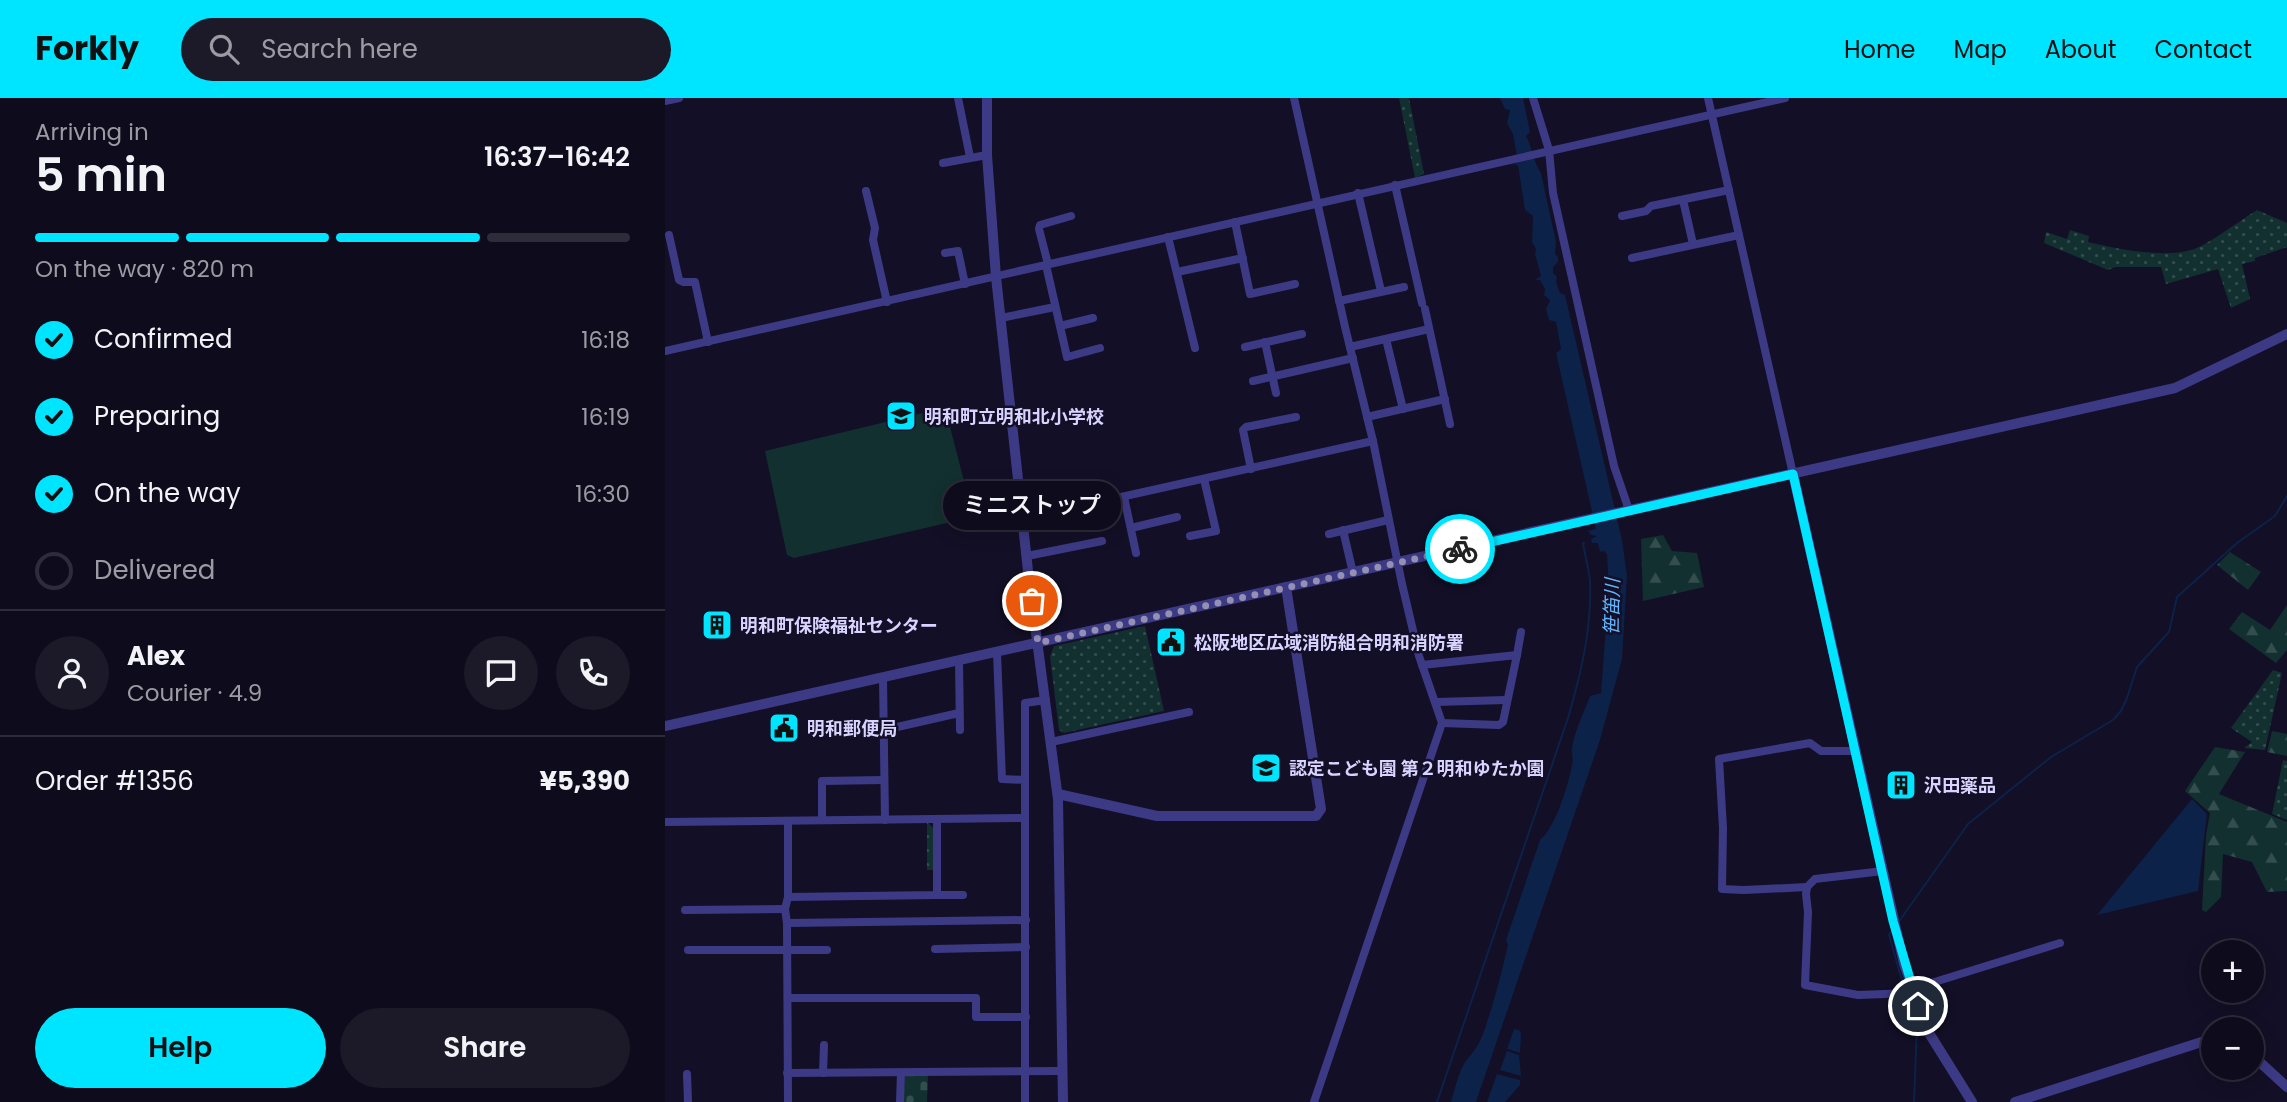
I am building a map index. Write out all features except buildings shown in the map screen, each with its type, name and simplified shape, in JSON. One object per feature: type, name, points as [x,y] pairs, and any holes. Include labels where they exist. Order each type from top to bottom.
[{"type":"street","points":[[665,101],[679,98]]},
{"type":"street","points":[[958,98],[970,157]]},
{"type":"street","points":[[987,98],[987,155],[996,277],[1027,556],[1058,794],[1063,1102]]},
{"type":"street","points":[[1294,98],[1422,665],[1442,723],[1314,1102]]},
{"type":"street","points":[[1533,98],[1547,150],[1553,193],[1614,466],[1629,510]]},
{"type":"street","points":[[1708,98],[1908,993],[1934,1043],[1972,1102]]},
{"type":"street","points":[[665,351],[1786,98]]},
{"type":"street","points":[[943,163],[987,155]]},
{"type":"street","points":[[1395,185],[1450,424]]},
{"type":"street","points":[[1622,216],[1646,211],[1651,206],[1729,190]]},
{"type":"street","points":[[866,191],[875,228],[873,240],[887,302]]},
{"type":"street","points":[[1358,193],[1381,291]]},
{"type":"street","points":[[1683,200],[1693,244]]},
{"type":"street","points":[[1071,216],[1040,225],[1039,229],[1066,356],[1100,348]]},
{"type":"street","points":[[1235,222],[1250,294],[1295,284]]},
{"type":"street","points":[[669,235],[679,280],[695,282],[708,342]]},
{"type":"street","points":[[1632,258],[1739,235]]},
{"type":"street","points":[[1168,237],[1195,348]]},
{"type":"street","points":[[945,253],[958,251],[965,284]]},
{"type":"street","points":[[1177,272],[1243,258]]},
{"type":"street","points":[[1339,301],[1404,286]]},
{"type":"street","points":[[1001,318],[1049,308]]},
{"type":"street","points":[[1060,326],[1093,318]]},
{"type":"street","points":[[1350,347],[1429,329]]},
{"type":"street","points":[[1245,347],[1302,334]]},
{"type":"street","points":[[665,726],[2175,388],[2287,334]]},
{"type":"street","points":[[1386,339],[1403,409]]},
{"type":"street","points":[[1265,342],[1276,393]]},
{"type":"street","points":[[1253,381],[1353,358]]},
{"type":"street","points":[[1367,418],[1445,399]]},
{"type":"street","points":[[1251,469],[1243,430],[1246,427],[1296,417]]},
{"type":"street","points":[[1023,519],[1373,441]]},
{"type":"street","points":[[1190,536],[1216,531],[1205,479]]},
{"type":"street","points":[[1124,497],[1136,552]]},
{"type":"street","points":[[1131,528],[1177,517]]},
{"type":"street","points":[[1329,534],[1388,520]]},
{"type":"street","points":[[1343,530],[1353,573]]},
{"type":"street","points":[[1027,556],[1102,541]]},
{"type":"street","points":[[1058,794],[1157,816],[1316,816],[1321,809],[1286,587]]},
{"type":"street","points":[[1442,723],[1499,725],[1503,722],[1521,632]]},
{"type":"street","points":[[997,653],[1002,779],[1025,780]]},
{"type":"street","points":[[1422,665],[1517,655]]},
{"type":"street","points":[[959,661],[960,730]]},
{"type":"street","points":[[883,678],[885,820]]},
{"type":"street","points":[[1025,1102],[1025,704],[1046,700]]},
{"type":"street","points":[[1436,702],[1506,700]]},
{"type":"street","points":[[1051,742],[1189,712]]},
{"type":"street","points":[[884,730],[959,713]]},
{"type":"street","points":[[1856,751],[1821,751],[1810,743],[1719,759],[1723,828],[1722,888],[1744,890],[1807,887],[1815,879],[1882,871]]},
{"type":"street","points":[[822,820],[822,780],[884,780]]},
{"type":"street","points":[[665,822],[1025,818]]},
{"type":"street","points":[[937,820],[937,895]]},
{"type":"street","points":[[787,821],[785,909],[788,1102]]},
{"type":"street","points":[[1807,887],[1805,985],[1858,995],[1908,993],[2060,943]]},
{"type":"street","points":[[787,897],[963,895]]},
{"type":"street","points":[[685,910],[785,909]]},
{"type":"street","points":[[787,923],[1026,920]]},
{"type":"street","points":[[935,949],[1026,947]]},
{"type":"street","points":[[688,950],[827,950]]},
{"type":"street","points":[[788,998],[976,998],[976,1017],[1025,1017]]},
{"type":"street","points":[[2015,1102],[2201,1042]]},
{"type":"street","points":[[823,1073],[824,1045]]},
{"type":"street","points":[[2264,1066],[2287,1087]]},
{"type":"street","points":[[787,1073],[1062,1071]]},
{"type":"street","points":[[899,1102],[901,1073]]},
{"type":"street","points":[[687,1074],[688,1102]]},
{"type":"green space","points":[[1399,98],[1409,98],[1424,174],[1415,178]]},
{"type":"green space","points":[[2257,210],[2287,223],[2287,247],[2242,264],[2250,299],[2231,308],[2218,269],[2166,284],[2161,267],[2115,267],[2108,270],[2044,243],[2046,232],[2067,239],[2070,230],[2089,236],[2088,242],[2112,247],[2139,252],[2179,252],[2205,244]]},
{"type":"green space","points":[[931,411],[948,419],[972,512],[969,518],[794,558],[787,555],[765,451]]},
{"type":"green space","points":[[1663,535],[1672,551],[1697,553],[1704,587],[1643,601],[1641,539]]},
{"type":"green space","points":[[2230,552],[2261,572],[2248,590],[2217,565]]},
{"type":"green space","points":[[2287,605],[2287,650],[2276,663],[2229,629],[2242,612],[2270,630]]},
{"type":"green space","points":[[1145,626],[1164,711],[1064,733],[1059,730],[1050,656],[1054,646]]},
{"type":"green space","points":[[2273,670],[2282,673],[2265,750],[2244,748],[2252,742],[2231,728]]},
{"type":"green space","points":[[2272,731],[2287,734],[2287,756],[2267,752]]},
{"type":"green space","points":[[2215,747],[2245,752],[2219,794],[2287,822],[2287,891],[2267,892],[2252,862],[2223,854],[2221,897],[2206,912],[2202,910],[2206,835],[2210,813],[2185,791]]},
{"type":"green space","points":[[2283,760],[2287,761],[2287,820],[2272,814]]},
{"type":"green space","points":[[927,822],[933,828],[934,870],[927,870]]},
{"type":"green space","points":[[905,1075],[928,1075],[927,1102],[903,1102]]},
{"type":"water","name":"笹笛川","points":[[1500,98],[1523,98],[1530,132],[1526,136],[1541,173],[1556,242],[1555,254],[1558,262],[1553,267],[1553,273],[1557,277],[1560,293],[1565,295],[1622,540],[1627,576],[1622,659],[1600,740],[1476,1102],[1451,1102],[1461,1070],[1483,1034],[1503,968],[1508,945],[1506,940],[1540,840],[1551,826],[1564,794],[1573,763],[1572,749],[1577,729],[1590,696],[1601,693],[1606,626],[1603,614],[1608,572],[1607,554],[1600,552],[1598,543],[1592,543],[1591,539],[1597,536],[1588,531],[1596,529],[1556,353],[1561,349],[1556,322],[1549,320],[1546,309],[1550,300],[1544,295],[1545,289],[1540,280],[1535,280],[1541,276],[1532,242],[1533,216],[1525,210],[1518,165],[1506,164],[1518,162],[1513,134],[1507,123],[1510,110],[1505,109]]},
{"type":"water","points":[[2192,799],[2207,814],[2198,891],[2097,915]]},
{"type":"water","points":[[1514,1029],[1521,1033],[1520,1053],[1507,1049]]},
{"type":"water","points":[[1507,1051],[1519,1055],[1521,1076],[1500,1070]]},
{"type":"water","points":[[1497,1074],[1520,1080],[1520,1085],[1505,1102],[1487,1102]]},
{"type":"waterway","points":[[1900,920],[1968,824],[2051,757],[2113,720],[2127,698],[2137,667],[2169,632],[2177,597],[2237,543],[2275,516],[2287,496]]},
{"type":"waterway","points":[[1437,1102],[1568,718],[1577,684],[1585,651],[1590,599],[1584,543]]},
{"type":"waterway","points":[[1892,930],[1889,935],[1905,991]]},
{"type":"waterway","points":[[1906,997],[1917,1024],[1914,1102]]},
{"type":"way so far","points":[[1032,601],[1038,643],[1460,549]]},
{"type":"place","name":"明和町立明和北小学校","points":[[901,416]]},
{"type":"place","name":"ミニストップ","points":[[1032,601]]},
{"type":"place","name":"明和町保険福祉センター","points":[[717,625]]},
{"type":"place","name":"松阪地区広域消防組合明和消防署","points":[[1171,642]]},
{"type":"place","name":"明和郵便局","points":[[784,728]]},
{"type":"place","name":"認定こども園 第２明和ゆたか園","points":[[1266,768]]},
{"type":"place","name":"沢田薬品","points":[[1901,785]]},
{"type":"route","points":[[1460,549],[1793,474],[1893,921],[1918,1006]]}]
